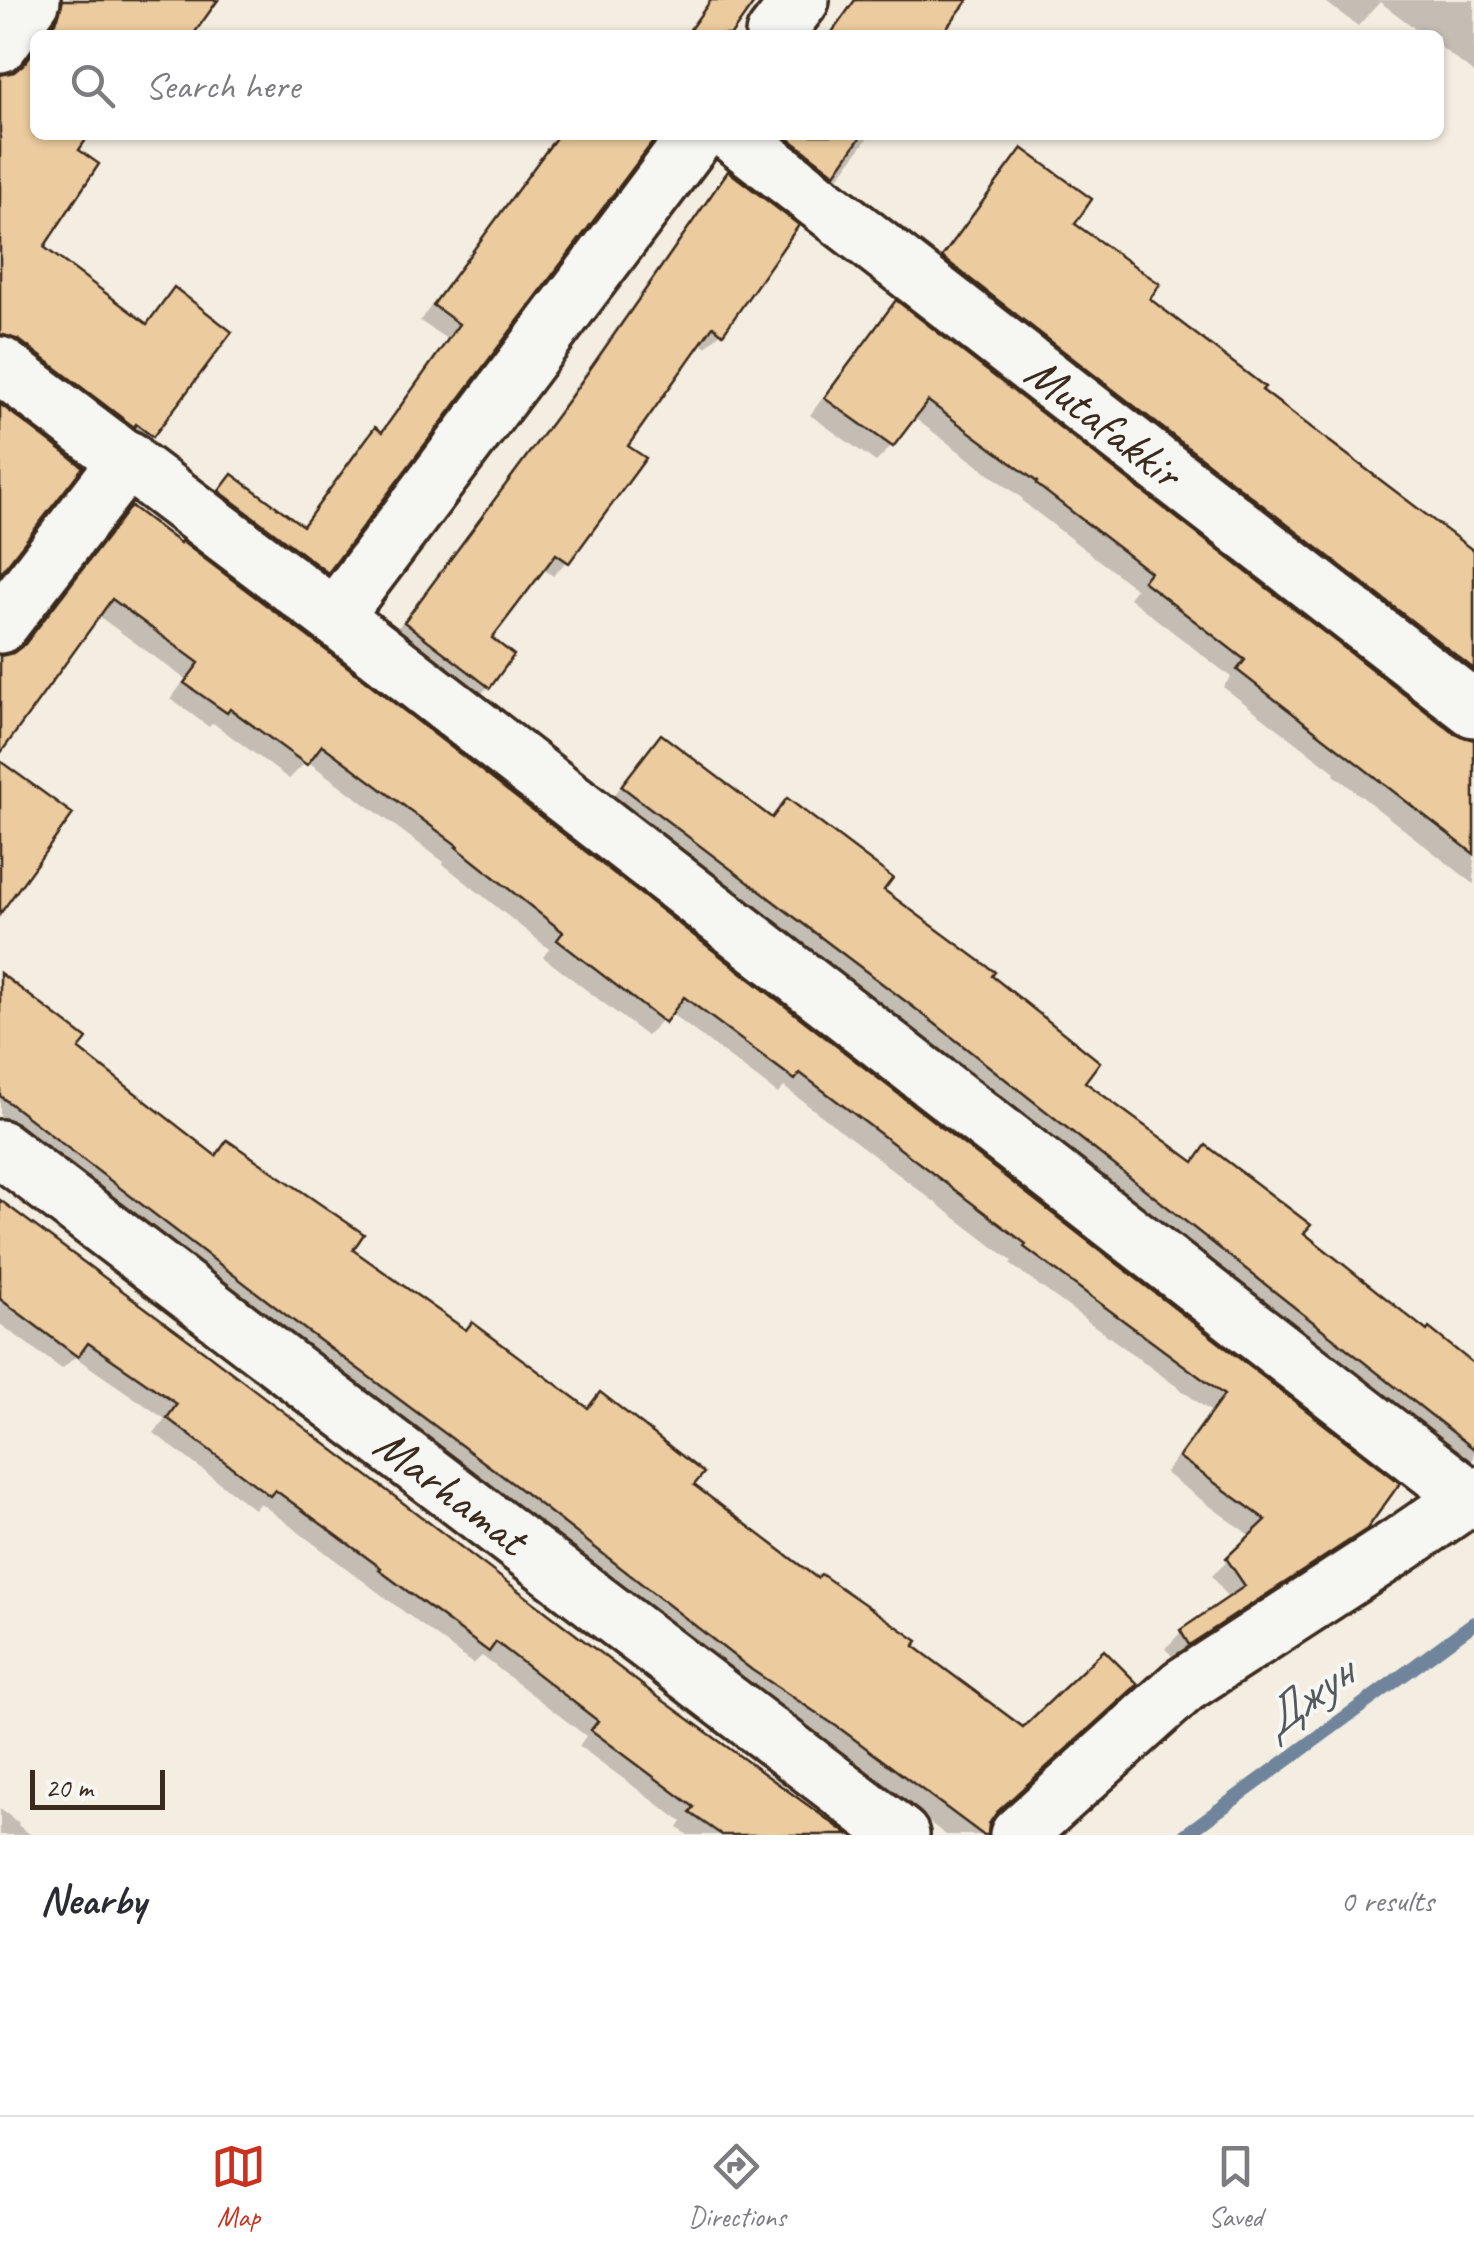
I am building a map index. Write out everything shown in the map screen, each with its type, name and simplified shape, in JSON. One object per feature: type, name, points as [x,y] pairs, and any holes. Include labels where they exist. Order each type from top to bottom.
[{"type":"street","points":[[0,44],[32,0]]},
{"type":"street","points":[[778,30],[801,0]]},
{"type":"street","points":[[334,617],[693,140]]},
{"type":"street","name":"Mutafakkir","points":[[740,140],[1474,709]]},
{"type":"street","points":[[0,365],[334,617],[1472,1496],[1183,1686],[1018,1835]]},
{"type":"street","points":[[0,625],[128,459]]},
{"type":"street","name":"Marhamat","points":[[0,1148],[901,1835]]},
{"type":"building","points":[[63,0],[218,0],[197,30],[49,30],[58,18]]},
{"type":"building","points":[[711,0],[756,0],[735,30],[690,30]]},
{"type":"building","points":[[855,0],[968,0],[945,30],[834,30]]},
{"type":"building","points":[[30,56],[30,140],[86,140],[79,150],[99,164],[44,247],[147,324],[174,287],[232,332],[153,437],[136,424],[134,427],[19,340],[0,334],[0,75],[14,72]]},
{"type":"building","points":[[554,140],[654,140],[328,573],[219,491],[232,474],[303,526],[375,427],[382,432],[459,324],[433,305]]},
{"type":"building","points":[[791,140],[859,140],[835,174]]},
{"type":"building","points":[[1022,148],[1092,199],[1075,224],[1160,284],[1150,299],[1265,387],[1262,390],[1474,551],[1474,669],[942,257]]},
{"type":"building","points":[[728,171],[799,225],[723,334],[713,326],[628,446],[646,458],[569,563],[556,554],[492,638],[514,655],[490,688],[404,622],[572,395]]},
{"type":"building","points":[[896,300],[1455,734],[1474,740],[1474,854],[1237,670],[1245,660],[1143,581],[1150,572],[928,401],[893,447],[824,398]]},
{"type":"building","points":[[0,404],[83,467],[0,574]]},
{"type":"building","points":[[131,506],[331,654],[1400,1483],[1367,1529],[1189,1645],[1180,1630],[1245,1586],[1226,1558],[1266,1520],[1179,1457],[1224,1395],[1024,1247],[1026,1244],[800,1073],[795,1080],[684,997],[665,1023],[557,940],[563,932],[458,846],[322,745],[307,765],[230,709],[227,713],[184,683],[199,663],[112,599],[0,754],[0,656],[25,644]]},
{"type":"building","points":[[661,734],[772,818],[787,798],[893,878],[884,890],[995,972],[992,976],[1100,1062],[1085,1082],[1194,1162],[1206,1145],[1311,1225],[1304,1233],[1474,1364],[1474,1449],[929,1019],[621,786]]},
{"type":"building","points":[[0,761],[73,814],[0,914]]},
{"type":"building","points":[[0,973],[87,1039],[79,1049],[216,1156],[227,1140],[364,1234],[353,1250],[466,1330],[472,1322],[588,1408],[600,1392],[704,1473],[694,1485],[817,1578],[821,1574],[918,1641],[914,1646],[1023,1727],[1104,1650],[1138,1684],[997,1812],[989,1824],[988,1835],[983,1835],[842,1730],[752,1670],[520,1489],[0,1096]]},
{"type":"building","points":[[0,1200],[654,1694],[849,1835],[722,1835],[690,1813],[694,1807],[591,1730],[598,1721],[496,1642],[489,1652],[275,1490],[270,1496],[167,1418],[177,1404],[88,1343],[78,1357],[0,1299]]},
{"type":"waterway","name":"Джун","points":[[1185,1835],[1474,1623]]}]
